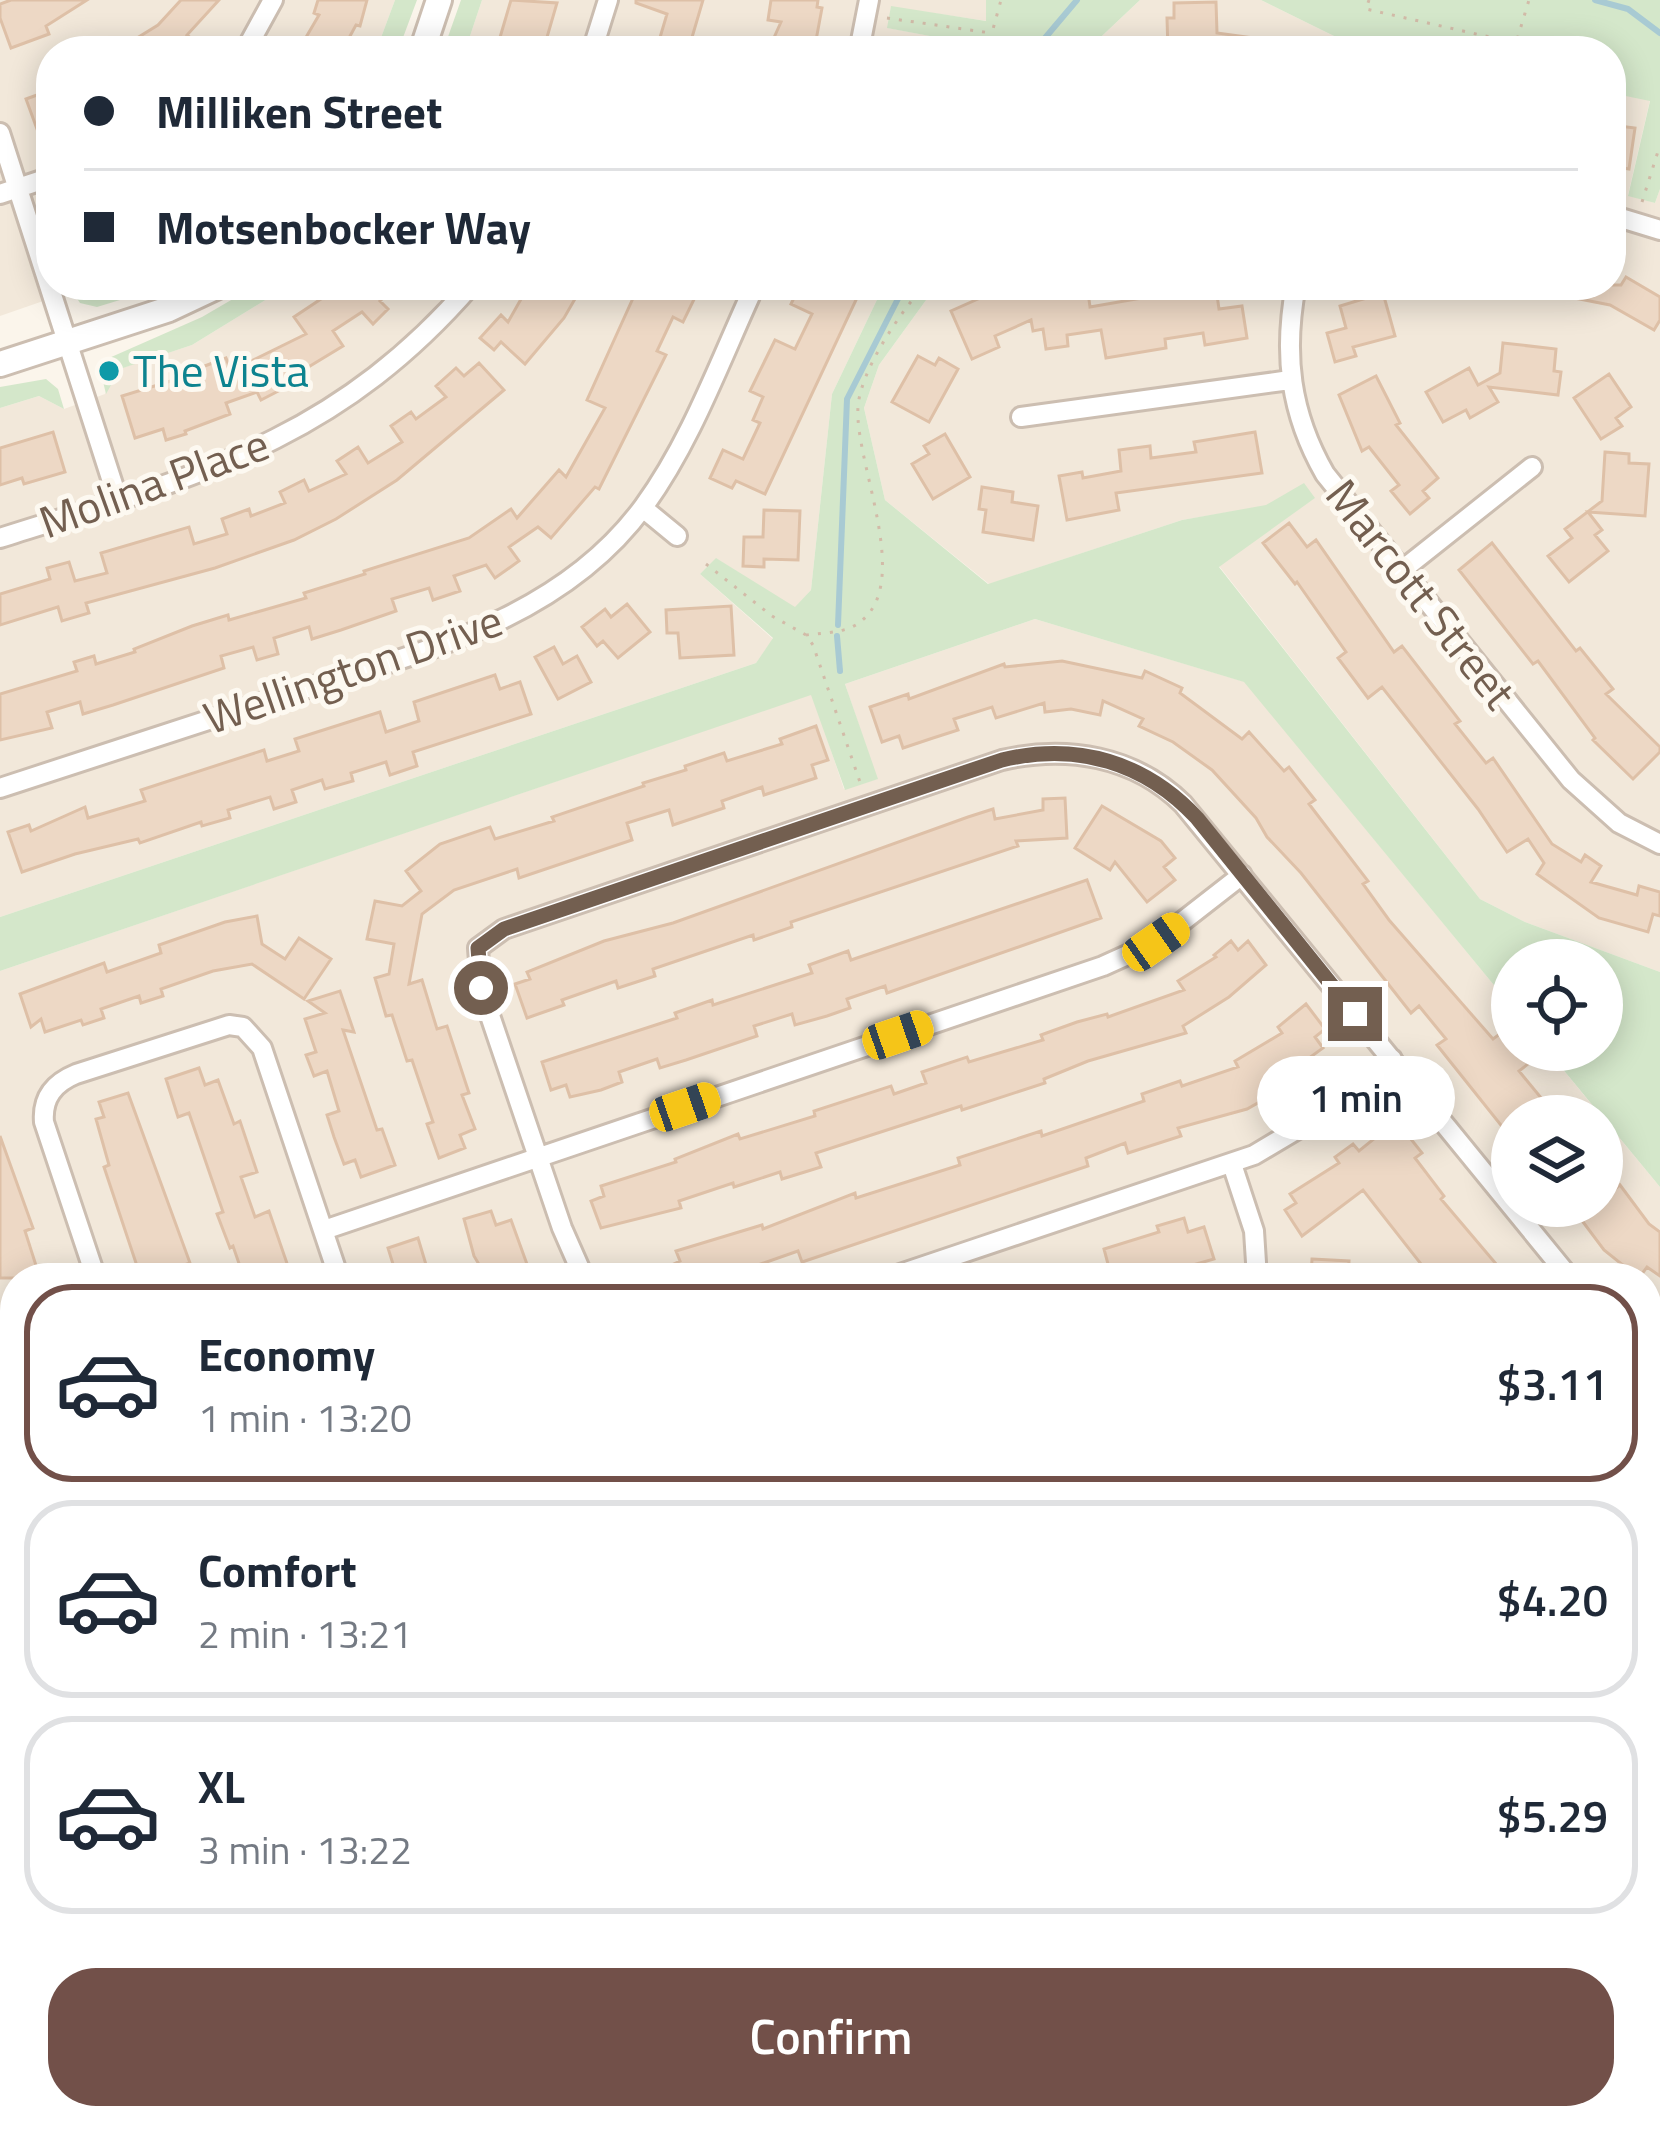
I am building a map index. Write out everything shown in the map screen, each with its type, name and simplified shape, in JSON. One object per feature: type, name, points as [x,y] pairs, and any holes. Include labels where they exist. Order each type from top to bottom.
[{"type":"street","points":[[253,36],[273,0]]},
{"type":"street","points":[[427,36],[440,0]]},
{"type":"street","points":[[597,36],[608,0]]},
{"type":"street","points":[[862,36],[869,0]]},
{"type":"street","points":[[0,133],[9,190],[36,258]]},
{"type":"street","points":[[1626,220],[1660,230]]},
{"type":"street","points":[[52,300],[118,500]]},
{"type":"street","points":[[0,364],[188,300]]},
{"type":"street","name":"Molina Place","points":[[0,538],[256,451],[324,413],[386,370],[456,300]]},
{"type":"street","name":"Wellington Drive","points":[[0,788],[483,630],[560,585],[620,534],[669,469],[748,300]]},
{"type":"street","name":"Marcott Street","points":[[1294,300],[1288,335],[1290,380],[1300,423],[1315,457],[1401,571],[1587,797],[1619,823],[1660,844]]},
{"type":"street","points":[[1022,417],[1290,380]]},
{"type":"street","points":[[1401,571],[1532,467]]},
{"type":"street","points":[[643,508],[677,536]]},
{"type":"street","points":[[577,1263],[481,988],[478,948],[504,929],[1022,755],[1084,755],[1120,763],[1151,778],[1197,818],[1558,1263]]},
{"type":"street","points":[[324,1230],[1115,961],[1156,942],[1242,875]]},
{"type":"street","points":[[91,1263],[44,1122],[47,1097],[76,1073],[214,1027],[243,1027],[262,1048],[335,1263]]},
{"type":"street","points":[[933,1263],[1232,1164],[1293,1134],[1392,1059]]},
{"type":"street","points":[[1232,1164],[1254,1231],[1256,1263]]},
{"type":"path","points":[[990,36],[1001,0]]},
{"type":"path","points":[[1369,0],[1366,10],[1484,36]]},
{"type":"path","points":[[1518,36],[1529,0]]},
{"type":"path","points":[[885,18],[991,33]]},
{"type":"path","points":[[1642,202],[1660,145]]},
{"type":"path","points":[[806,635],[853,626],[869,612],[881,588],[884,561],[863,457],[858,405],[884,344],[915,300]]},
{"type":"path","points":[[706,564],[772,616],[806,635],[813,645],[862,788]]},
{"type":"shaded area","points":[[0,0],[395,0],[382,36],[36,36],[36,300],[46,300],[0,316]]},
{"type":"shaded area","points":[[482,0],[986,0],[987,21],[891,7],[888,28],[931,36],[470,36]]},
{"type":"shaded area","points":[[1140,0],[1261,0],[1334,36],[1102,36]]},
{"type":"shaded area","points":[[1626,96],[1650,100],[1628,195],[1655,203],[1660,189],[1660,972],[1623,958],[1623,939],[1571,939],[1480,899],[1219,566],[1314,498],[1182,520],[989,584],[885,500],[864,408],[879,365],[926,300],[1626,300]]},
{"type":"shaded area","name":"The Vista","points":[[266,300],[877,300],[832,394],[811,590],[795,608],[717,559],[700,574],[773,639],[756,663],[0,917],[0,408],[39,396],[64,409],[105,394],[119,369],[192,345]]},
{"type":"shaded area","points":[[1035,619],[1245,682],[1491,981],[1491,1071],[1564,1071],[1584,1095],[1491,1095],[1491,1227],[1623,1227],[1623,1142],[1660,1187],[1660,1263],[0,1263],[0,971],[812,694],[844,789],[877,779],[845,684]]},
{"type":"green space","points":[[395,0],[417,0],[404,36],[382,36]]},
{"type":"green space","points":[[461,0],[482,0],[470,36],[448,36]]},
{"type":"green space","points":[[986,0],[1140,0],[1102,36],[930,36],[887,28],[891,6],[986,21]]},
{"type":"green space","points":[[1261,0],[1660,0],[1660,189],[1655,203],[1628,196],[1650,101],[1626,96],[1626,36],[1334,36]]},
{"type":"green space","points":[[78,300],[120,300],[97,307]]},
{"type":"green space","points":[[231,300],[266,300],[192,345],[120,369],[106,394],[100,369],[109,358]]},
{"type":"green space","points":[[877,300],[926,300],[879,365],[864,408],[885,500],[988,584],[1182,520],[1266,505],[1304,483],[1315,498],[1219,567],[1480,899],[1571,939],[1491,939],[1491,982],[1244,682],[1035,619],[845,684],[878,779],[845,790],[811,695],[0,971],[0,917],[756,663],[773,638],[700,574],[716,558],[795,607],[811,590],[832,394]]},
{"type":"green space","points":[[46,379],[58,389],[64,409],[39,396],[0,408],[0,387]]},
{"type":"green space","points":[[1623,958],[1660,972],[1660,1187],[1623,1142],[1623,1095],[1584,1095],[1564,1071],[1623,1071]]},
{"type":"building","points":[[87,0],[46,26],[49,34],[11,48],[0,4]]},
{"type":"building","points":[[181,0],[219,0],[188,36],[140,36]]},
{"type":"building","points":[[318,0],[367,0],[360,26],[350,36],[307,36],[319,15],[314,13]]},
{"type":"building","points":[[511,0],[557,3],[547,36],[500,36]]},
{"type":"building","points":[[703,0],[692,36],[660,36],[667,14],[636,3]]},
{"type":"building","points":[[771,0],[818,0],[817,7],[822,8],[817,36],[775,36],[781,22],[768,20]]},
{"type":"building","points":[[1216,2],[1217,33],[1239,36],[1168,36],[1167,18],[1174,18],[1174,3]]},
{"type":"building","points":[[36,95],[36,126],[26,99]]},
{"type":"building","points":[[1626,127],[1635,128],[1626,168]]},
{"type":"building","points":[[1626,277],[1660,297],[1660,320],[1654,330],[1610,305],[1585,300],[1626,300]]},
{"type":"building","points":[[320,300],[381,300],[388,309],[373,324],[362,312],[333,331],[343,346],[261,400],[257,392],[226,403],[230,414],[186,434],[166,440],[163,429],[135,438],[122,396],[226,358],[231,371],[306,334],[294,317]]},
{"type":"building","points":[[520,300],[574,300],[525,364],[501,342],[494,350],[480,338],[501,315],[508,322]]},
{"type":"building","points":[[632,300],[694,300],[683,322],[673,317],[657,351],[666,355],[599,489],[595,487],[551,538],[538,527],[509,547],[519,561],[495,578],[486,565],[454,576],[460,591],[433,600],[429,588],[392,599],[396,611],[341,630],[312,639],[309,627],[274,638],[278,654],[257,660],[253,647],[221,656],[224,668],[83,714],[80,702],[47,712],[52,728],[0,740],[0,694],[77,671],[74,662],[94,656],[96,664],[192,626],[306,598],[304,593],[469,538],[511,509],[517,518],[559,470],[566,477],[605,408],[587,400]]},
{"type":"building","points":[[793,300],[856,300],[765,494],[736,481],[732,488],[710,478],[723,450],[743,459],[760,423],[753,420],[763,397],[750,391],[775,340],[795,349],[812,314],[791,304]]},
{"type":"building","points":[[976,300],[1089,300],[1090,307],[1130,300],[1218,300],[1219,309],[1242,306],[1247,338],[1205,345],[1203,333],[1165,339],[1166,348],[1106,358],[1101,330],[1067,335],[1068,346],[1046,349],[1043,329],[1033,331],[1031,320],[995,336],[999,347],[972,359],[951,311]]},
{"type":"building","points":[[1385,300],[1395,336],[1353,347],[1356,356],[1335,362],[1327,333],[1346,328],[1340,306]]},
{"type":"building","points":[[1503,343],[1556,349],[1554,371],[1561,372],[1558,395],[1489,387],[1498,402],[1470,418],[1466,410],[1443,422],[1426,392],[1469,368],[1478,385],[1500,373]]},
{"type":"building","points":[[918,356],[935,365],[939,358],[958,369],[929,422],[892,402]]},
{"type":"building","points":[[479,363],[504,390],[397,480],[336,519],[294,540],[215,568],[86,603],[89,613],[62,621],[58,607],[0,625],[0,594],[50,579],[47,568],[69,562],[75,581],[107,573],[101,553],[189,527],[194,544],[227,534],[222,519],[249,509],[251,516],[285,503],[280,492],[304,480],[309,491],[346,474],[337,461],[358,447],[368,463],[402,442],[391,426],[411,412],[416,419],[446,397],[436,386],[456,368],[464,376]]},
{"type":"building","points":[[1609,374],[1631,407],[1616,418],[1622,426],[1601,439],[1574,398]]},
{"type":"building","points":[[1376,376],[1400,423],[1396,425],[1438,478],[1423,491],[1429,498],[1410,514],[1391,491],[1399,485],[1369,447],[1362,451],[1339,395]]},
{"type":"building","points":[[53,432],[65,472],[24,484],[22,478],[0,485],[0,448]]},
{"type":"building","points":[[1255,432],[1262,473],[1116,493],[1119,510],[1067,520],[1059,476],[1082,472],[1083,478],[1121,471],[1119,450],[1150,446],[1151,458],[1196,452],[1194,442]]},
{"type":"building","points":[[945,434],[970,477],[933,499],[912,464],[929,454],[924,446]]},
{"type":"building","points":[[1605,452],[1629,454],[1629,463],[1649,464],[1645,516],[1588,512],[1602,530],[1595,535],[1608,551],[1569,582],[1548,556],[1572,538],[1565,529],[1602,501]]},
{"type":"building","points":[[982,487],[1013,492],[1012,502],[1038,506],[1033,540],[983,532]]},
{"type":"building","points":[[764,510],[800,511],[798,560],[764,559],[764,567],[743,566],[744,537],[763,537]]},
{"type":"building","points":[[1289,523],[1307,547],[1316,540],[1394,652],[1402,646],[1486,763],[1493,758],[1552,844],[1581,862],[1585,855],[1601,866],[1591,882],[1637,895],[1639,886],[1660,892],[1660,916],[1653,914],[1648,932],[1599,918],[1537,874],[1544,863],[1528,839],[1507,852],[1382,687],[1368,698],[1338,658],[1346,652],[1263,543]]},
{"type":"building","points":[[1492,543],[1576,651],[1580,648],[1613,689],[1606,694],[1660,747],[1633,779],[1593,740],[1538,661],[1533,664],[1459,570]]},
{"type":"building","points":[[627,604],[650,632],[618,658],[603,641],[597,646],[582,627],[605,609],[611,617]]},
{"type":"building","points":[[731,606],[734,655],[680,658],[678,633],[667,633],[666,610]]},
{"type":"building","points":[[554,647],[563,664],[577,656],[591,682],[558,699],[535,657]]},
{"type":"building","points":[[1062,661],[1142,678],[1145,671],[1182,688],[1180,693],[1242,739],[1249,732],[1284,771],[1289,767],[1315,800],[1309,804],[1368,881],[1363,884],[1389,920],[1491,1037],[1491,1071],[1519,1071],[1539,1095],[1491,1095],[1491,1113],[1437,1045],[1446,1039],[1419,1006],[1411,1013],[1256,818],[1212,770],[1173,742],[1139,726],[1143,719],[1103,701],[1100,715],[1071,709],[1045,712],[1044,703],[996,718],[992,707],[954,719],[958,730],[903,748],[899,736],[882,742],[870,707],[1005,667]]},
{"type":"building","points":[[495,675],[500,689],[520,682],[531,714],[413,752],[417,766],[390,775],[386,762],[351,773],[353,781],[325,789],[322,780],[292,790],[296,802],[274,809],[270,797],[228,810],[230,818],[202,826],[201,822],[140,843],[138,839],[75,854],[22,872],[8,832],[29,825],[31,831],[85,807],[88,818],[145,801],[141,790],[264,750],[267,761],[299,751],[295,739],[380,712],[386,732],[419,721],[414,702]]},
{"type":"building","points":[[816,726],[828,760],[812,765],[816,778],[764,795],[762,787],[722,801],[724,808],[673,825],[669,810],[627,823],[632,840],[519,878],[517,869],[454,890],[422,914],[409,984],[422,980],[437,1029],[447,1026],[469,1093],[462,1095],[475,1129],[460,1135],[465,1148],[439,1158],[427,1124],[433,1122],[412,1060],[407,1061],[392,1015],[386,1016],[375,978],[389,974],[394,944],[367,939],[375,901],[402,906],[421,891],[406,871],[440,844],[490,827],[495,839],[554,821],[552,817],[686,770],[685,766],[724,753],[727,761],[782,744],[780,739]]},
{"type":"building","points":[[1065,798],[1067,838],[1016,841],[1018,846],[791,922],[792,927],[754,940],[753,935],[653,969],[655,976],[618,988],[616,981],[527,1018],[515,984],[530,979],[527,972],[604,941],[673,923],[968,817],[993,809],[995,819],[1043,810],[1043,799]]},
{"type":"building","points":[[1102,806],[1161,841],[1175,858],[1164,867],[1175,880],[1147,902],[1115,862],[1110,870],[1075,848]]},
{"type":"building","points":[[1087,880],[1101,918],[887,993],[885,986],[847,999],[850,1008],[827,1016],[795,1025],[792,1014],[754,1026],[757,1036],[686,1060],[660,1068],[657,1059],[619,1072],[622,1082],[601,1090],[570,1097],[566,1085],[551,1090],[542,1062],[677,1018],[675,1013],[712,1000],[713,1005],[812,973],[809,965],[848,951],[851,960]]},
{"type":"building","points":[[257,916],[262,944],[285,959],[299,938],[331,959],[304,999],[252,964],[161,989],[163,996],[141,1003],[139,996],[101,1009],[104,1018],[83,1025],[81,1020],[45,1032],[41,1019],[31,1027],[20,994],[104,963],[107,972],[161,953],[159,945]]},
{"type":"building","points":[[1231,941],[1238,950],[1248,941],[1266,965],[1229,997],[1183,1026],[1186,1033],[1088,1061],[1044,1079],[1045,1083],[962,1110],[961,1106],[816,1153],[821,1167],[782,1179],[780,1172],[734,1187],[733,1183],[679,1201],[681,1208],[601,1228],[591,1201],[604,1196],[601,1186],[676,1162],[738,1134],[740,1139],[815,1116],[814,1111],[891,1086],[894,1094],[926,1083],[922,1072],[1043,1040],[1041,1035],[1077,1022],[1108,1017],[1184,990],[1178,981],[1216,957]]},
{"type":"building","points":[[340,991],[354,1032],[343,1030],[377,1130],[382,1129],[395,1165],[361,1177],[355,1160],[344,1164],[334,1137],[327,1115],[339,1111],[327,1071],[314,1076],[306,1055],[316,1052],[305,1019],[325,1013],[308,1001]]},
{"type":"building","points":[[1306,1004],[1325,1029],[1315,1037],[1323,1048],[1276,1082],[1281,1090],[1247,1109],[1178,1128],[1181,1136],[1128,1153],[1125,1143],[1086,1158],[1088,1166],[802,1262],[798,1251],[764,1263],[676,1263],[680,1261],[676,1251],[762,1225],[763,1229],[855,1193],[856,1198],[960,1165],[958,1158],[1041,1131],[1042,1136],[1144,1101],[1142,1094],[1238,1067],[1235,1061],[1282,1033],[1278,1027]]},
{"type":"building","points":[[199,1068],[205,1085],[218,1080],[234,1124],[240,1121],[257,1172],[241,1177],[255,1217],[269,1211],[287,1263],[239,1263],[217,1214],[223,1212],[189,1113],[178,1117],[166,1079]]},
{"type":"building","points":[[128,1093],[190,1263],[136,1263],[104,1167],[109,1165],[96,1119],[104,1117],[99,1102]]},
{"type":"building","points":[[1386,1129],[1393,1137],[1403,1129],[1422,1153],[1415,1158],[1444,1196],[1441,1199],[1495,1263],[1420,1263],[1363,1190],[1302,1236],[1285,1210],[1296,1203],[1290,1194],[1339,1163],[1335,1157],[1353,1144],[1359,1151]]},
{"type":"building","points":[[0,1136],[33,1228],[25,1231],[35,1263],[0,1263]]},
{"type":"building","points":[[1623,1189],[1660,1232],[1660,1263],[1620,1263],[1587,1227],[1623,1227]]},
{"type":"building","points":[[491,1211],[496,1225],[511,1220],[527,1263],[478,1263],[464,1219]]},
{"type":"building","points":[[1184,1218],[1188,1232],[1204,1227],[1214,1259],[1108,1263],[1104,1249],[1159,1232],[1157,1226]]},
{"type":"building","points":[[418,1238],[426,1263],[393,1263],[388,1248]]},
{"type":"building","points":[[1312,1259],[1349,1261],[1349,1263],[1312,1263]]},
{"type":"waterway","points":[[1047,36],[1077,0]]},
{"type":"waterway","points":[[1595,0],[1628,9],[1660,33]]},
{"type":"waterway","points":[[838,625],[847,399],[897,300]]},
{"type":"waterway","points":[[837,636],[840,671]]},
{"type":"place","name":"The Vista","points":[[109,371]]},
{"type":"route","points":[[481,988],[476,971],[478,948],[504,929],[1002,760],[1064,753],[1120,763],[1169,790],[1197,818],[1355,1014]]}]
